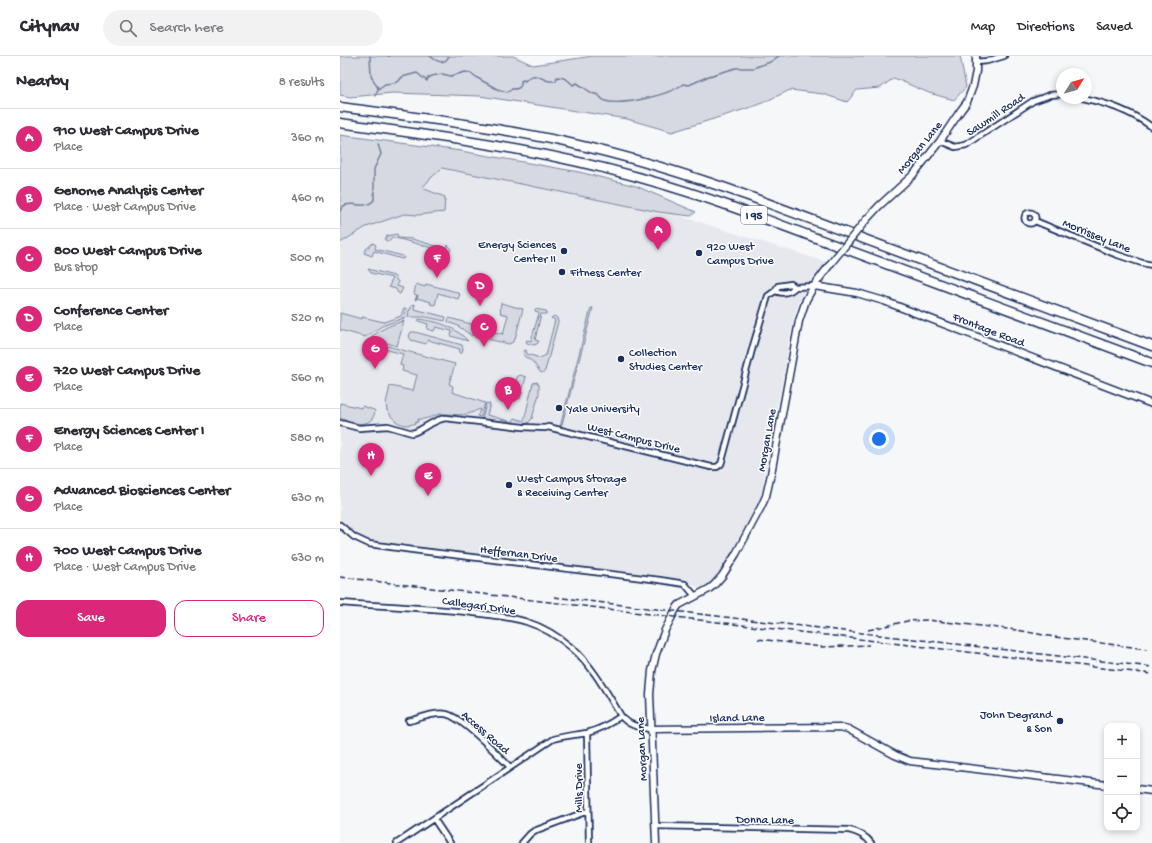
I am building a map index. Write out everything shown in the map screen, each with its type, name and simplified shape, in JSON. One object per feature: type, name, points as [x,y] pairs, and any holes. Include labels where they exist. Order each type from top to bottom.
[{"type":"highway","name":"I 95","points":[[340,107],[450,122],[527,135],[603,151],[665,168],[757,199],[1152,346]]},
{"type":"highway","name":"I 95","points":[[340,123],[520,150],[584,163],[666,185],[777,223],[1152,363]]},
{"type":"street","points":[[976,59],[987,61],[1004,56]]},
{"type":"street","name":"Morgan Lane","points":[[656,843],[650,729],[650,682],[656,654],[665,630],[679,605],[714,585],[722,576],[736,554],[766,496],[799,321],[806,300],[814,286],[831,263],[866,220],[913,175],[940,141],[967,102],[971,93],[975,79],[976,59]]},
{"type":"street","name":"Sawmill Road","points":[[940,141],[955,147],[966,145],[1033,101],[1056,94]]},
{"type":"street","points":[[1092,100],[1118,107],[1140,118],[1152,127]]},
{"type":"street","name":"Morrissey Lane","points":[[1035,220],[1115,254],[1152,265]]},
{"type":"street","points":[[795,288],[791,284],[781,285],[774,291],[782,293],[792,291],[795,288],[814,286]]},
{"type":"street","name":"Frontage Road","points":[[814,286],[857,293],[884,301],[1152,404]]},
{"type":"street","name":"West Campus Drive","points":[[340,423],[359,428],[388,426],[412,433],[415,433],[428,424],[445,418],[523,427],[548,427],[717,467],[722,461],[768,296],[774,291]]},
{"type":"street","name":"Heffernan Drive","points":[[340,525],[354,537],[369,544],[673,582],[685,584],[695,596]]},
{"type":"street","name":"Callegari Drive","points":[[340,603],[438,609],[509,617],[528,622],[544,629],[559,639],[572,648],[582,658],[594,672],[621,716]]},
{"type":"street","name":"Access Road","points":[[409,721],[437,714],[447,714],[462,722],[510,767]]},
{"type":"street","points":[[398,843],[553,739],[587,733],[621,716]]},
{"type":"street","name":"Island Lane","points":[[621,716],[626,722],[632,725],[650,729],[840,727],[848,729],[895,755],[910,761],[1104,785]]},
{"type":"street","name":"Mills Drive","points":[[587,733],[589,843]]},
{"type":"street","points":[[1140,789],[1152,791]]},
{"type":"street","points":[[522,843],[534,831],[588,811]]},
{"type":"street","points":[[434,819],[450,843]]},
{"type":"street","name":"Donna Lane","points":[[655,826],[849,830],[864,836],[871,843]]},
{"type":"shaded area","points":[[340,56],[513,56],[533,65],[593,56],[960,56],[966,87],[954,100],[929,93],[894,78],[880,88],[857,90],[847,102],[823,94],[790,90],[758,105],[672,132],[627,119],[480,96],[393,93],[350,97],[340,95]]},
{"type":"shaded area","points":[[340,135],[461,151],[579,172],[636,186],[696,212],[691,216],[659,212],[442,168],[422,188],[445,197],[444,212],[418,215],[404,214],[366,227],[340,243]]},
{"type":"shaded area","name":"Yale University","points":[[340,152],[627,199],[826,262],[811,280],[800,300],[794,316],[760,499],[725,565],[709,585],[700,588],[684,580],[661,576],[372,541],[357,534],[340,520]]},
{"type":"shaded area","points":[[397,234],[398,238],[412,239],[446,249],[448,245],[451,248],[448,257],[446,257],[447,252],[392,237],[390,241],[386,241],[385,239],[387,236]]},
{"type":"shaded area","points":[[373,243],[376,245],[375,249],[403,256],[404,258],[402,259],[374,251],[372,256],[364,253]]},
{"type":"shaded area","points":[[368,269],[394,276],[398,282],[397,286],[403,288],[400,294],[396,289],[389,287],[392,278],[371,273]]},
{"type":"shaded area","points":[[416,284],[425,287],[426,284],[460,294],[458,299],[438,293],[435,305],[430,304],[431,302],[417,298],[418,295],[415,300],[417,295],[414,294]]},
{"type":"shaded area","points":[[501,303],[523,309],[515,339],[509,344],[483,338],[485,330],[503,334],[508,315],[500,313]]},
{"type":"shaded area","points":[[415,304],[414,309],[446,317],[445,321],[426,317],[408,317],[409,310],[412,305]]},
{"type":"shaded area","points":[[404,308],[407,309],[404,318],[382,326],[365,337],[340,330],[340,313],[362,319],[362,317],[384,322],[401,316]]},
{"type":"shaded area","points":[[591,308],[593,308],[560,432],[560,427]]},
{"type":"shaded area","points":[[535,309],[547,312],[546,314],[541,314],[535,340],[539,341],[534,345],[526,342],[527,340],[531,341],[539,313],[535,311]]},
{"type":"shaded area","points":[[554,316],[557,318],[558,322],[545,371],[542,373],[533,362],[524,356],[524,352],[526,350],[527,354],[540,358],[546,355],[555,320],[551,318]]},
{"type":"shaded area","points":[[449,318],[475,325],[472,336],[458,326],[448,322]]},
{"type":"shaded area","points":[[419,319],[436,322],[447,326],[468,341],[451,336],[452,331],[436,327],[434,331],[427,329],[428,324],[418,321]]},
{"type":"shaded area","points":[[404,321],[397,346],[372,338],[372,336],[383,329]]},
{"type":"shaded area","points":[[411,332],[462,345],[462,353],[459,353],[460,349],[428,340],[426,344],[411,340],[409,336]]},
{"type":"shaded area","points":[[381,346],[387,346],[455,364],[449,384],[453,386],[452,392],[485,403],[481,417],[477,416],[481,410],[480,409],[464,415],[440,414],[418,419],[418,422],[407,425],[403,425],[393,419],[387,411],[386,403],[390,386],[413,391],[417,375],[402,371],[403,366],[400,365],[403,354],[380,348]]},
{"type":"shaded area","points":[[520,375],[526,377],[520,399],[501,394],[499,398],[497,398],[500,388],[513,391],[517,377]]},
{"type":"shaded area","points":[[537,382],[539,385],[539,394],[532,419],[528,423],[521,425],[482,420],[486,403],[490,404],[487,415],[513,422],[514,418],[524,421],[533,383]]},
{"type":"shaded area","points":[[340,403],[361,408],[362,406],[375,411],[370,421],[366,423],[361,424],[350,422],[340,418]]},
{"type":"waterway","points":[[370,56],[371,76],[378,88]]},
{"type":"waterway","points":[[430,56],[440,62],[445,61],[449,56]]},
{"type":"waterway","points":[[375,96],[378,89],[385,84],[399,81],[402,77],[417,73],[427,81],[428,78],[432,76],[442,74],[451,76],[465,72],[471,73],[497,89],[507,92],[518,88],[521,85],[521,81],[525,81],[531,76],[537,76],[549,81],[556,81],[557,77],[564,78],[573,85],[577,83],[592,93],[598,95],[605,101],[633,101],[657,96],[683,84],[689,85],[709,76],[736,68],[753,68],[770,62],[779,56]]},
{"type":"waterway","points":[[340,211],[347,204],[366,205],[374,200],[374,169],[381,154],[378,144]]},
{"type":"railway","points":[[340,577],[1152,674]]},
{"type":"railway","points":[[554,597],[1152,667]]},
{"type":"railway","points":[[868,630],[907,621],[927,620],[1017,630],[1054,637],[1147,649]]},
{"type":"railway","points":[[758,639],[822,647],[869,645]]},
{"type":"place","name":"910 West Campus Drive","points":[[658,250]]},
{"type":"place","name":"Energy Sciences Center II","points":[[564,251]]},
{"type":"place","name":"920 West Campus Drive","points":[[699,253]]},
{"type":"place","name":"Fitness Center","points":[[562,272]]},
{"type":"place","name":"Energy Sciences Center I","points":[[437,278]]},
{"type":"place","name":"Conference Center","points":[[480,306]]},
{"type":"place","name":"800 West Campus Drive","points":[[484,347]]},
{"type":"place","name":"Collection Studies Center","points":[[621,359]]},
{"type":"place","name":"Advanced Biosciences Center","points":[[375,369]]},
{"type":"place","name":"Yale University","points":[[559,408]]},
{"type":"place","name":"Genome Analysis Center","points":[[508,410]]},
{"type":"place","name":"700 West Campus Drive","points":[[371,476]]},
{"type":"place","name":"West Campus Storage & Receiving Center","points":[[509,485]]},
{"type":"place","name":"720 West Campus Drive","points":[[428,496]]},
{"type":"place","name":"John Degrand & Son","points":[[1060,721]]}]
